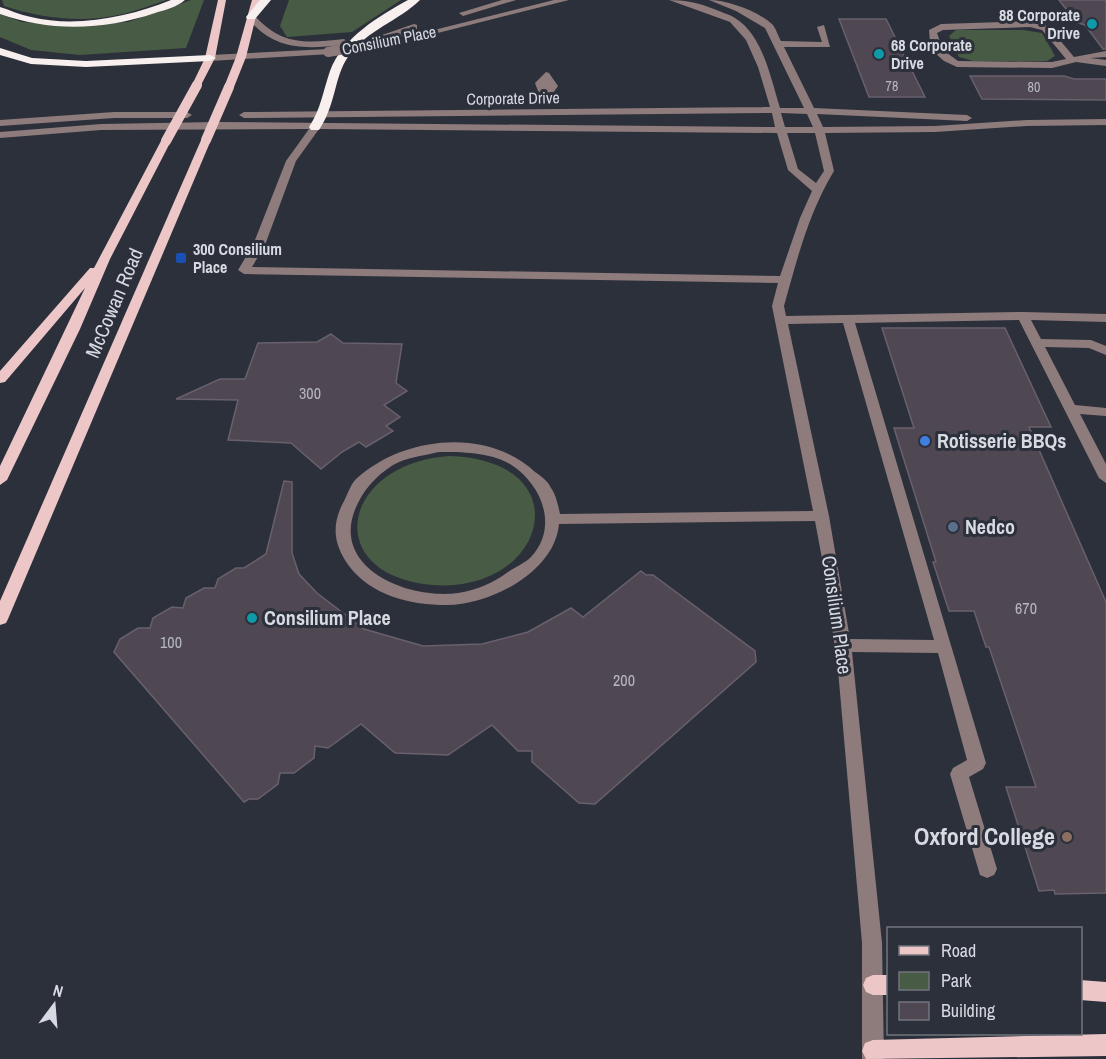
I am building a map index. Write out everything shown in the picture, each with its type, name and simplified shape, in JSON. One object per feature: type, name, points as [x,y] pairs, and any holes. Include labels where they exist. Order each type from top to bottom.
[{"type":"highway","points":[[0,10],[35,21],[79,23],[122,18],[159,9],[180,0]]},
{"type":"highway","points":[[251,18],[266,0]]},
{"type":"highway","points":[[315,127],[329,103],[339,60],[364,33],[415,0]]},
{"type":"highway","points":[[0,51],[30,61],[86,64],[210,58]]},
{"type":"main road","name":"McCowan Road","points":[[0,480],[74,329],[104,259],[210,58],[222,0]]},
{"type":"main road","name":"McCowan Road","points":[[0,619],[229,87],[241,57],[256,0]]},
{"type":"main road","points":[[0,379],[104,259]]},
{"type":"main road","points":[[1082,990],[1106,992]]},
{"type":"main road","points":[[873,1055],[1106,1045]]},
{"type":"street","name":"Consilium Place","points":[[251,18],[275,39],[295,44],[318,44],[344,42],[386,34],[512,0]]},
{"type":"street","name":"Consilium Place","points":[[210,58],[328,52],[402,39],[565,0]]},
{"type":"street","points":[[673,0],[703,8],[733,20],[750,39],[763,67],[793,170],[816,189]]},
{"type":"street","name":"Consilium Place","points":[[713,0],[739,9],[769,26],[819,129],[829,171],[816,189],[778,306],[822,516],[843,645],[872,943],[881,985],[873,1055]]},
{"type":"street","points":[[1106,54],[1091,54],[1071,59],[1066,63],[1052,65],[957,64],[945,59],[932,38],[932,32],[941,27],[1038,26],[1044,28],[1071,59],[1106,63]]},
{"type":"street","points":[[779,44],[827,45],[821,27]]},
{"type":"street","name":"Corporate Drive","points":[[0,123],[114,115],[550,112],[906,114],[1027,123]]},
{"type":"street","points":[[550,112],[550,129]]},
{"type":"street","name":"Corporate Drive","points":[[0,135],[101,127],[217,125],[782,130],[935,129],[1027,123],[1106,122]]},
{"type":"street","points":[[315,127],[291,161],[259,246],[244,270],[785,280]]},
{"type":"street","points":[[781,320],[1023,316],[1106,318]]},
{"type":"street","points":[[1023,316],[1106,478]]},
{"type":"street","points":[[848,319],[977,763],[959,774],[987,869]]},
{"type":"street","points":[[1036,343],[1091,344],[1106,351]]},
{"type":"street","points":[[1070,409],[1106,411]]},
{"type":"street","points":[[439,447],[477,448],[514,461],[545,489],[554,514],[553,519],[551,535],[536,561],[495,589],[458,598],[431,599],[394,592],[364,574],[346,550],[342,532],[343,517],[360,484],[394,459],[439,447]]},
{"type":"street","points":[[553,519],[822,516]]},
{"type":"street","points":[[843,645],[944,647]]},
{"type":"green space","points":[[2,0],[167,0],[118,15],[75,19],[18,10],[4,6]]},
{"type":"green space","points":[[191,0],[204,0],[186,48],[80,55],[31,50],[0,37],[0,14],[22,22],[69,25],[128,22]]},
{"type":"green space","points":[[289,0],[401,0],[352,32],[287,37],[280,26]]},
{"type":"green space","points":[[956,30],[1023,30],[1042,33],[1055,56],[1047,61],[973,61],[959,57],[949,36]]},
{"type":"green space","points":[[449,456],[491,463],[519,479],[533,501],[534,525],[523,549],[502,569],[472,582],[433,585],[397,577],[373,562],[360,542],[358,520],[366,498],[384,478],[412,463]]},
{"type":"building","name":"88 Corporate Drive","points":[[1059,0],[1106,0],[1106,49],[1103,49],[1085,25],[1076,22]]},
{"type":"building","name":"68 Corporate Drive","points":[[839,19],[886,19],[925,97],[869,97]]},
{"type":"building","points":[[970,76],[1064,76],[1074,79],[1106,79],[1106,100],[982,99]]},
{"type":"building","points":[[882,328],[1005,328],[1051,427],[1029,427],[1106,602],[1106,893],[1055,894],[1054,890],[1039,891],[1006,787],[1036,787],[989,647],[986,647],[974,611],[949,611],[894,428],[914,428]]},
{"type":"building","points":[[331,334],[343,343],[402,344],[396,383],[407,391],[384,405],[400,417],[386,426],[393,431],[366,447],[359,442],[321,469],[291,443],[228,440],[238,400],[176,399],[220,379],[245,379],[258,343],[317,342]]},
{"type":"building","name":"Consilium Place","points":[[284,481],[292,482],[292,553],[299,574],[317,593],[364,629],[423,646],[482,644],[528,632],[571,608],[583,617],[641,571],[646,575],[653,575],[755,651],[756,662],[595,804],[579,803],[532,762],[532,751],[518,751],[492,725],[448,755],[395,753],[361,724],[328,748],[315,746],[314,758],[294,773],[280,773],[278,784],[258,799],[249,799],[244,802],[114,652],[120,639],[138,628],[150,628],[153,618],[172,607],[183,608],[186,598],[204,588],[215,588],[218,579],[236,568],[244,568],[266,554]]},
{"type":"place","name":"88 Corporate Drive","points":[[1092,24]]},
{"type":"place","name":"68 Corporate Drive","points":[[879,54]]},
{"type":"place","name":"300 Consilium Place","points":[[181,258]]},
{"type":"place","name":"Rotisserie BBQs","points":[[925,441]]},
{"type":"place","name":"Nedco","points":[[953,527]]},
{"type":"place","name":"Consilium Place","points":[[252,618]]},
{"type":"place","name":"Oxford College","points":[[1067,837]]}]
